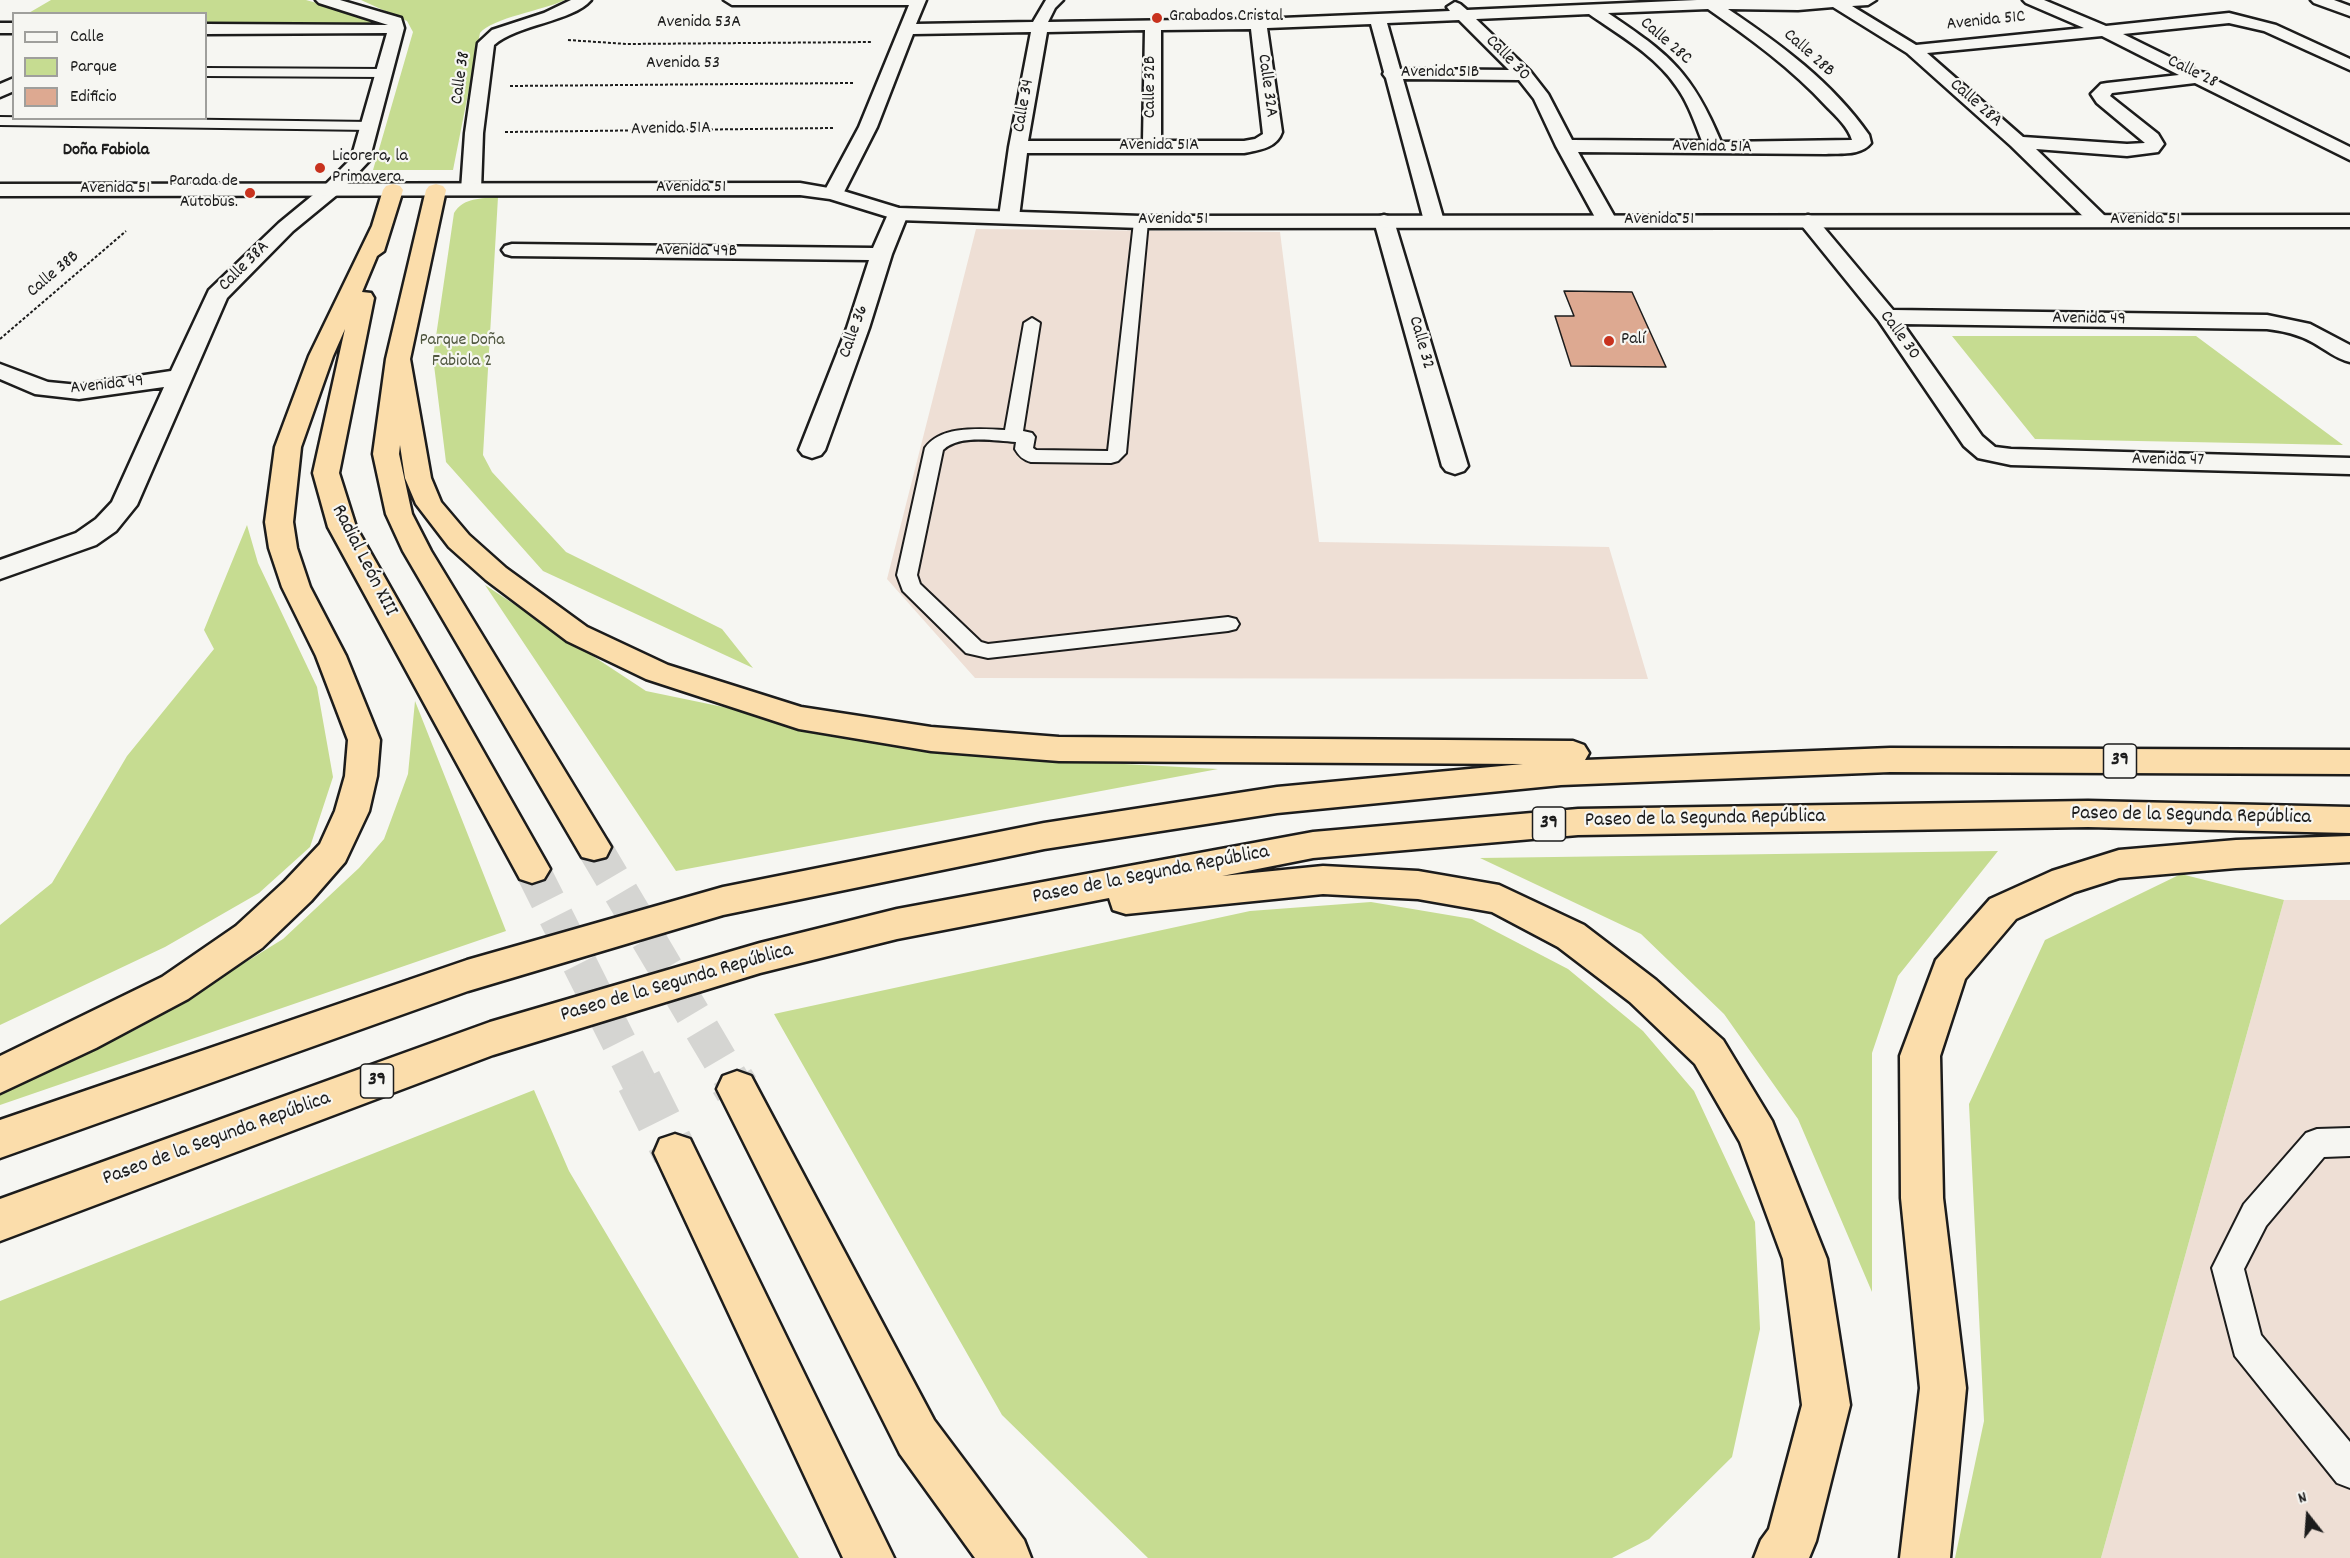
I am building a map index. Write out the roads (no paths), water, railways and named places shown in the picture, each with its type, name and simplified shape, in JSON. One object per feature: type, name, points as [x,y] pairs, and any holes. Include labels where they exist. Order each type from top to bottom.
[{"type":"highway","name":"Radial León XIII","points":[[393,190],[379,230],[331,441],[326,473],[342,527],[532,868]]},
{"type":"highway","points":[[436,190],[398,359],[386,454],[399,514],[417,551],[594,847]]},
{"type":"highway","points":[[0,1075],[175,988],[249,938],[298,891],[333,852],[352,811],[361,776],[364,740],[331,656],[296,587],[283,548],[279,522],[288,447],[321,356],[379,230]]},
{"type":"highway","points":[[398,359],[418,478],[429,504],[459,542],[496,574],[577,634],[657,672],[799,718],[931,739],[1059,749],[1508,752],[1890,760]]},
{"type":"highway","name":"39","points":[[0,1139],[467,976],[723,901],[1044,836],[1276,800],[1561,772],[1890,760],[2350,762]]},
{"type":"highway","name":"Paseo de la Segunda República","points":[[0,1220],[490,1039],[760,958],[897,924],[1313,845],[1578,822],[2088,814],[2350,820]]},
{"type":"highway","points":[[1925,1558],[1943,1388],[1922,1198],[1920,1056],[1949,971],[2003,909],[2064,881],[2119,864],[2236,854],[2350,849]]},
{"type":"highway","points":[[897,924],[1323,880],[1418,885],[1499,899],[1571,936],[1643,991],[1709,1052],[1757,1134],[1805,1259],[1826,1405],[1791,1541],[1779,1558]]},
{"type":"highway","points":[[737,1089],[917,1437],[1006,1558]]},
{"type":"highway","points":[[675,1153],[869,1558]]},
{"type":"street","points":[[207,29],[396,28],[395,21],[324,0]]},
{"type":"street","name":"Calle 38","points":[[471,190],[474,133],[486,43],[490,38],[550,16],[583,0]]},
{"type":"street","points":[[732,0],[918,0],[868,127],[833,194]]},
{"type":"street","name":"Calle 34","points":[[1009,217],[1018,147],[1039,28],[1042,14],[1055,0]]},
{"type":"street","name":"Calle 30","points":[[1448,0],[1524,75],[1542,98],[1565,146],[1607,221]]},
{"type":"street","points":[[903,36],[994,24],[1039,28],[1153,27],[1464,16],[1711,4],[1798,5],[1868,0]]},
{"type":"street","name":"Calle 28","points":[[2031,0],[2103,30],[2350,154]]},
{"type":"street","points":[[2319,0],[2350,10]]},
{"type":"street","name":"Calle 28A","points":[[1837,3],[1912,50],[2018,142],[2099,221]]},
{"type":"street","name":"Calle 28B","points":[[1711,4],[1780,52],[1848,118],[1863,140],[1859,145]]},
{"type":"street","name":"Calle 28C","points":[[1592,9],[1642,45],[1676,75],[1699,111],[1714,148]]},
{"type":"street","name":"Avenida 51C","points":[[1912,50],[2214,18],[2243,20],[2270,28],[2350,65]]},
{"type":"street","points":[[1378,19],[1391,74],[1434,221]]},
{"type":"street","name":"Calle 32A","points":[[1258,24],[1273,132],[1272,138],[1264,143]]},
{"type":"street","name":"Calle 32B","points":[[1152,147],[1153,27]]},
{"type":"street","name":"Calle 38A","points":[[0,570],[86,539],[106,525],[124,505],[217,295],[286,227],[331,190],[360,161],[396,28]]},
{"type":"street","name":"Avenida 51B","points":[[1391,74],[1524,75]]},
{"type":"street","points":[[2018,142],[2127,150],[2151,148],[2155,144],[2152,138],[2103,99],[2100,94],[2102,91],[2107,88],[2201,78]]},
{"type":"street","points":[[2308,132],[2339,128]]},
{"type":"street","name":"Avenida 51A","points":[[1018,147],[1244,147],[1264,143]]},
{"type":"street","name":"Avenida 51A","points":[[1565,146],[1826,148],[1859,145]]},
{"type":"street","name":"Avenida 51","points":[[0,190],[800,189],[833,194],[898,214],[1141,222],[2347,223]]},
{"type":"street","name":"Calle 36","points":[[812,450],[858,328],[881,254],[898,214]]},
{"type":"street","name":"Calle 32","points":[[1384,221],[1455,466]]},
{"type":"street","name":"Calle 30","points":[[1808,221],[1887,317],[1973,441],[1987,453]]},
{"type":"street","name":"Avenida 49B","points":[[512,250],[881,254]]},
{"type":"street","name":"Avenida 49","points":[[1887,317],[2291,324],[2311,330],[2350,355]]},
{"type":"street","name":"Avenida 49","points":[[0,371],[45,389],[79,392],[181,377]]},
{"type":"street","name":"Avenida 47","points":[[1987,453],[2011,457],[2350,466]]},
{"type":"lane","points":[[207,72],[383,73]]},
{"type":"lane","points":[[0,121],[370,126]]},
{"type":"lane","points":[[1141,222],[1117,453],[1104,459],[1031,456],[1024,449],[1026,437],[1013,436],[956,437],[938,442],[934,448],[907,574],[910,586],[974,648],[988,651],[1228,624]]},
{"type":"lane","points":[[1013,436],[1032,323]]},
{"type":"lane","points":[[2350,1142],[2317,1143],[2255,1215],[2228,1268],[2247,1344],[2350,1470]]},
{"type":"tunnel","points":[[594,847],[733,1082]]},
{"type":"tunnel","points":[[532,869],[639,1082]]},
{"type":"tunnel","points":[[639,1081],[675,1153]]},
{"type":"tunnel","points":[[732,1081],[737,1089]]},
{"type":"place","name":"Grabados Cristal","points":[[1157,18]]},
{"type":"place","name":"Licorera, la Primavera.","points":[[320,168]]},
{"type":"place","name":"Parada de Autobus.","points":[[250,193]]},
{"type":"place","name":"Palí","points":[[1609,341]]},
{"type":"district","name":"Doña Fabiola","points":[[106,152]]},
{"type":"park label","name":"Parque Doña Fabiola 2","points":[[462,352]]}]
